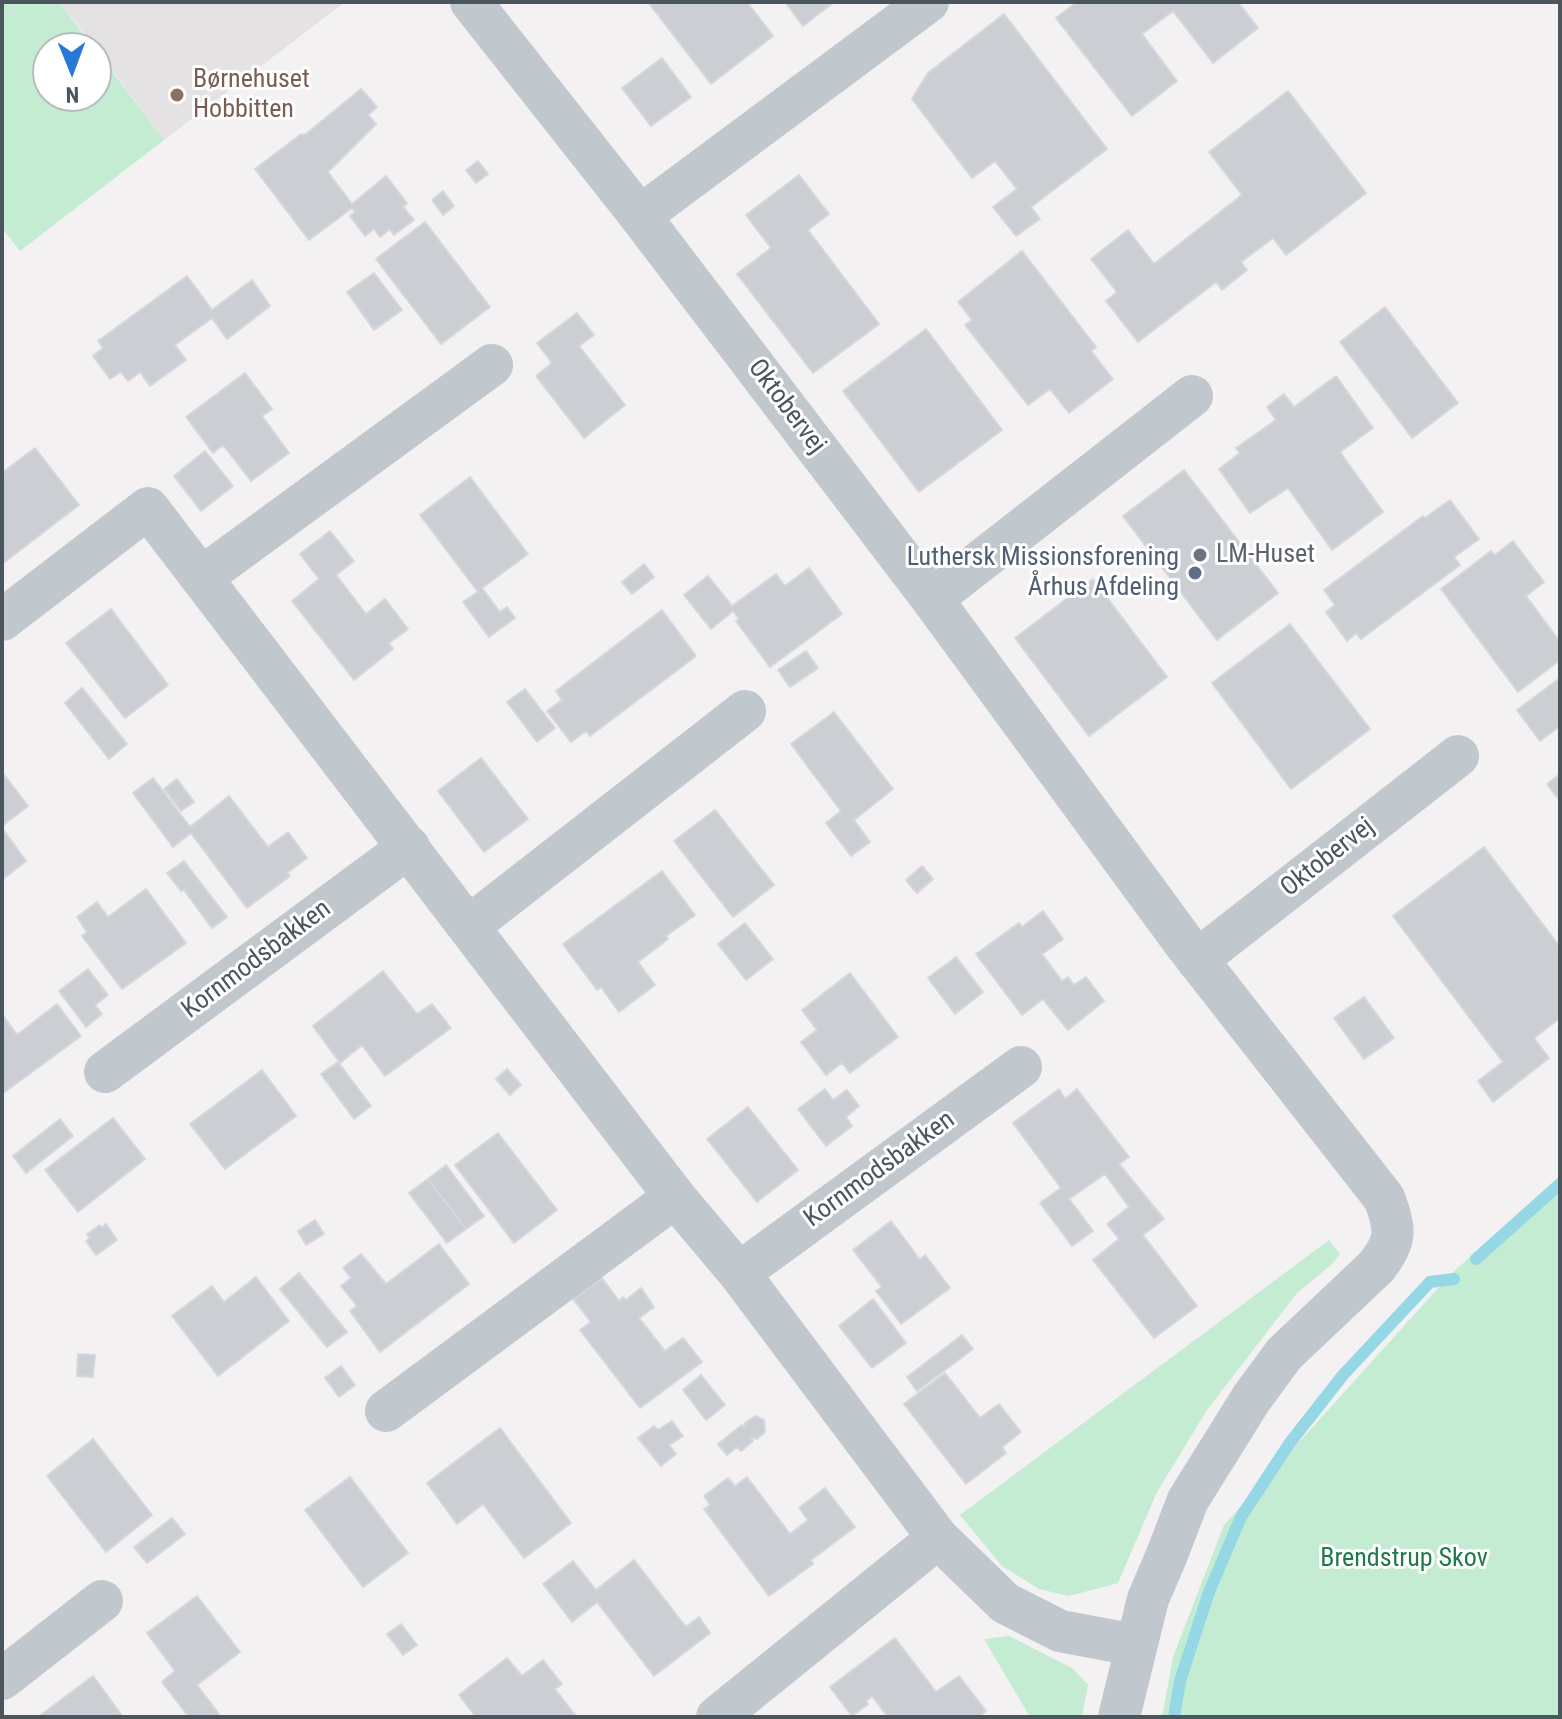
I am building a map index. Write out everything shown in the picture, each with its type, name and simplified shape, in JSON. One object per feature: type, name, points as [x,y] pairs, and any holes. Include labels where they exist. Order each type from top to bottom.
[{"type":"street","name":"Oktobervej","points":[[471,2],[640,216],[932,599],[1197,960],[1384,1198],[1394,1234],[1388,1252],[1284,1354],[1251,1399],[1188,1500],[1148,1599],[1135,1645]]},
{"type":"street","points":[[640,216],[928,2]]},
{"type":"street","points":[[202,577],[492,365]]},
{"type":"street","points":[[932,599],[1192,396]]},
{"type":"street","points":[[2,620],[148,508],[675,1197],[739,1273],[938,1538],[1005,1603],[1060,1631],[1135,1645],[1119,1717]]},
{"type":"street","points":[[469,926],[745,711]]},
{"type":"street","name":"Oktobervej","points":[[1197,960],[1458,756]]},
{"type":"street","name":"Kornmodsbakken","points":[[105,1072],[409,847]]},
{"type":"street","name":"Kornmodsbakken","points":[[739,1273],[1021,1067]]},
{"type":"street","points":[[386,1411],[675,1197]]},
{"type":"street","points":[[717,1717],[938,1538]]},
{"type":"street","points":[[2,1679],[102,1601]]},
{"type":"shaded area","name":"Børnehuset Hobbitten","points":[[59,2],[345,2],[164,140],[112,70],[112,32],[83,32]]},
{"type":"green space","points":[[2,2],[59,2],[82,32],[32,32],[32,112],[112,112],[112,71],[164,140],[20,251],[2,228]]},
{"type":"green space","name":"Brendstrup Skov","points":[[1560,1176],[1560,1717],[1162,1717],[1173,1657],[1224,1525],[1451,1274]]},
{"type":"green space","points":[[1329,1240],[1340,1254],[1297,1293],[1207,1410],[1157,1492],[1118,1583],[1069,1596],[1039,1589],[1002,1566],[960,1515]]},
{"type":"green space","points":[[1009,1636],[1072,1668],[1088,1685],[1082,1717],[1030,1717],[984,1639]]},
{"type":"building","points":[[648,2],[747,2],[773,36],[711,84]]},
{"type":"building","points":[[785,2],[834,2],[803,26]]},
{"type":"building","points":[[1077,2],[1238,2],[1258,28],[1213,63],[1173,11],[1142,34],[1177,81],[1132,116],[1056,18]]},
{"type":"building","points":[[1004,14],[1107,149],[1031,207],[1040,219],[1016,236],[993,207],[1017,189],[995,161],[972,178],[912,99],[928,73]]},
{"type":"building","points":[[662,58],[691,97],[651,126],[622,88]]},
{"type":"building","points":[[361,89],[377,107],[368,115],[376,124],[328,172],[352,204],[386,176],[407,203],[403,207],[414,220],[394,235],[390,229],[380,237],[374,229],[365,236],[350,216],[355,212],[352,208],[309,240],[255,169],[300,135],[306,134]]},
{"type":"building","points":[[1288,91],[1366,193],[1286,255],[1273,238],[1241,262],[1247,270],[1222,290],[1216,282],[1138,342],[1106,301],[1117,292],[1091,259],[1128,230],[1154,264],[1242,195],[1209,152]]},
{"type":"building","points":[[478,161],[488,174],[476,183],[466,170]]},
{"type":"building","points":[[799,175],[829,214],[808,230],[879,324],[813,373],[737,274],[771,248],[746,215]]},
{"type":"building","points":[[443,191],[454,206],[443,215],[432,200]]},
{"type":"building","points":[[425,222],[490,307],[441,344],[376,259]]},
{"type":"building","points":[[1022,251],[1096,347],[1091,351],[1113,379],[1069,413],[1050,389],[1028,405],[965,325],[972,320],[958,302]]},
{"type":"building","points":[[374,273],[402,310],[374,330],[347,292]]},
{"type":"building","points":[[187,276],[212,310],[252,280],[270,306],[227,339],[212,318],[175,345],[186,360],[150,386],[140,372],[128,381],[121,372],[110,379],[93,356],[103,348],[98,341]]},
{"type":"building","points":[[1385,307],[1458,403],[1412,438],[1340,342]]},
{"type":"building","points":[[577,313],[594,335],[579,346],[625,405],[584,438],[536,376],[552,363],[537,343]]},
{"type":"building","points":[[926,329],[1002,430],[919,492],[843,391]]},
{"type":"building","points":[[245,373],[272,409],[262,416],[289,453],[251,481],[223,445],[213,453],[186,417]]},
{"type":"building","points":[[1336,376],[1373,428],[1340,452],[1383,512],[1332,550],[1288,488],[1250,513],[1219,469],[1240,453],[1236,448],[1276,420],[1267,407],[1284,394],[1294,407]]},
{"type":"building","points":[[35,448],[79,505],[2,564],[2,473]]},
{"type":"building","points":[[205,451],[233,486],[201,511],[174,476]]},
{"type":"building","name":"LM-Huset","points":[[1184,470],[1278,593],[1217,640],[1123,516]]},
{"type":"building","points":[[470,477],[528,554],[482,588],[500,612],[507,607],[515,618],[489,637],[463,602],[478,592],[420,515]]},
{"type":"building","points":[[1450,500],[1479,539],[1454,557],[1460,565],[1361,639],[1356,633],[1347,641],[1326,612],[1335,605],[1324,590],[1423,516],[1425,518]]},
{"type":"building","points":[[330,531],[354,561],[336,575],[366,614],[385,599],[408,629],[389,643],[393,649],[354,680],[292,601],[319,579],[300,554]]},
{"type":"building","points":[[1513,541],[1544,582],[1526,596],[1560,642],[1560,660],[1518,692],[1441,589],[1491,551],[1495,555]]},
{"type":"building","points":[[644,564],[654,577],[632,594],[622,582]]},
{"type":"building","points":[[809,568],[842,614],[770,667],[736,621],[739,619],[733,611],[711,629],[684,595],[708,576],[732,606],[776,574],[785,586]]},
{"type":"building","points":[[1093,579],[1167,677],[1089,736],[1015,638]]},
{"type":"building","points":[[111,609],[168,685],[125,718],[66,643]]},
{"type":"building","points":[[662,610],[696,656],[590,736],[586,731],[571,742],[547,711],[562,700],[556,691]]},
{"type":"building","points":[[1290,624],[1370,729],[1291,789],[1212,683]]},
{"type":"building","points":[[806,651],[818,668],[790,687],[778,670]]},
{"type":"building","points":[[1560,678],[1560,726],[1540,741],[1517,710]]},
{"type":"building","points":[[82,688],[127,744],[109,759],[65,703]]},
{"type":"building","points":[[525,689],[555,728],[537,742],[507,702]]},
{"type":"building","points":[[834,712],[893,789],[854,820],[870,842],[851,856],[826,823],[841,811],[791,744]]},
{"type":"building","points":[[481,758],[528,819],[484,852],[438,791]]},
{"type":"building","points":[[2,772],[28,806],[2,826]]},
{"type":"building","points":[[1560,774],[1560,801],[1547,784]]},
{"type":"building","points":[[153,778],[190,827],[229,796],[268,847],[288,832],[307,858],[287,873],[290,876],[247,908],[191,833],[173,847],[133,793]]},
{"type":"building","points":[[177,779],[194,802],[181,811],[164,789]]},
{"type":"building","points":[[715,810],[774,885],[733,917],[674,841]]},
{"type":"building","points":[[2,828],[26,861],[2,880]]},
{"type":"building","points":[[1484,847],[1560,947],[1560,1018],[1534,1038],[1549,1058],[1493,1102],[1478,1081],[1503,1062],[1393,916]]},
{"type":"building","points":[[184,861],[227,917],[212,928],[167,873]]},
{"type":"building","points":[[922,866],[933,879],[917,893],[906,880]]},
{"type":"building","points":[[662,871],[695,915],[638,962],[655,985],[619,1012],[601,987],[597,990],[563,944]]},
{"type":"building","points":[[146,889],[186,943],[122,989],[82,936],[87,932],[77,917],[97,902],[108,917]]},
{"type":"building","points":[[1043,911],[1063,939],[1042,954],[1062,981],[1068,977],[1074,985],[1086,977],[1104,1001],[1068,1030],[1043,999],[1022,1015],[976,954],[1019,923],[1022,927]]},
{"type":"building","points":[[745,923],[773,959],[746,980],[718,944]]},
{"type":"building","points":[[956,957],[983,992],[955,1014],[928,978]]},
{"type":"building","points":[[88,969],[108,995],[95,1005],[102,1014],[86,1027],[59,991]]},
{"type":"building","points":[[383,971],[417,1014],[432,1004],[451,1028],[385,1076],[362,1045],[340,1063],[313,1026]]},
{"type":"building","points":[[850,973],[898,1037],[850,1073],[842,1063],[826,1075],[801,1042],[817,1030],[802,1010]]},
{"type":"building","points":[[1364,997],[1394,1038],[1364,1059],[1334,1018]]},
{"type":"building","points":[[57,1004],[81,1036],[2,1094],[2,1014],[17,1035]]},
{"type":"building","points":[[338,1062],[371,1106],[354,1119],[321,1074]]},
{"type":"building","points":[[507,1069],[521,1085],[510,1095],[496,1079]]},
{"type":"building","points":[[262,1070],[296,1116],[225,1169],[190,1124]]},
{"type":"building","points":[[825,1089],[833,1100],[847,1090],[859,1106],[846,1117],[852,1126],[826,1146],[798,1109]]},
{"type":"building","points":[[1059,1089],[1065,1099],[1077,1089],[1129,1157],[1119,1164],[1164,1219],[1143,1235],[1197,1306],[1154,1338],[1093,1260],[1119,1239],[1107,1224],[1129,1207],[1105,1174],[1069,1199],[1093,1231],[1072,1246],[1040,1203],[1061,1188],[1013,1123]]},
{"type":"building","points":[[748,1107],[798,1170],[757,1202],[707,1139]]},
{"type":"building","points":[[113,1118],[145,1159],[78,1212],[45,1170]]},
{"type":"building","points":[[60,1119],[73,1136],[26,1173],[13,1156]]},
{"type":"building","points":[[498,1133],[557,1210],[514,1243],[455,1165]]},
{"type":"building","points":[[446,1165],[484,1216],[466,1229],[428,1179]]},
{"type":"building","points":[[428,1179],[466,1229],[447,1243],[409,1193]]},
{"type":"building","points":[[315,1220],[324,1234],[306,1245],[298,1231]]},
{"type":"building","points":[[891,1221],[920,1260],[925,1255],[950,1288],[901,1324],[876,1291],[882,1287],[853,1250]]},
{"type":"building","points":[[106,1224],[117,1240],[96,1255],[86,1241],[90,1238],[87,1234]]},
{"type":"building","points":[[439,1244],[469,1284],[380,1352],[350,1311],[357,1306],[341,1286],[351,1278],[343,1268],[361,1254],[386,1284]]},
{"type":"building","points":[[299,1273],[347,1332],[327,1347],[280,1289]]},
{"type":"building","points":[[256,1277],[289,1321],[218,1376],[172,1316],[212,1286],[224,1302]]},
{"type":"building","points":[[602,1278],[619,1301],[623,1297],[626,1300],[641,1288],[654,1307],[639,1318],[665,1351],[683,1338],[702,1362],[640,1408],[580,1330],[591,1322],[573,1299]]},
{"type":"building","points":[[873,1299],[906,1343],[872,1368],[839,1326]]},
{"type":"building","points":[[962,1335],[973,1349],[917,1391],[907,1377]]},
{"type":"building","points":[[78,1354],[95,1355],[93,1377],[77,1376]]},
{"type":"building","points":[[341,1366],[355,1385],[339,1397],[325,1378]]},
{"type":"building","points":[[945,1373],[980,1418],[999,1404],[1021,1432],[1002,1447],[1006,1453],[966,1484],[904,1404]]},
{"type":"building","points":[[701,1375],[725,1405],[706,1420],[683,1390]]},
{"type":"building","points":[[755,1416],[764,1420],[765,1432],[757,1439],[750,1437],[753,1441],[741,1451],[737,1447],[727,1455],[718,1444],[742,1425],[744,1428],[745,1423]]},
{"type":"building","points":[[672,1421],[683,1436],[669,1445],[676,1454],[661,1466],[638,1438],[654,1426],[658,1430]]},
{"type":"building","points":[[500,1428],[571,1523],[524,1558],[483,1504],[457,1524],[427,1483]]},
{"type":"building","points":[[93,1439],[152,1515],[106,1552],[47,1476]]},
{"type":"building","points":[[350,1477],[408,1553],[363,1587],[305,1510]]},
{"type":"building","points":[[747,1477],[790,1534],[808,1520],[799,1508],[825,1488],[855,1527],[811,1560],[813,1564],[769,1596],[704,1509],[710,1505],[704,1496],[728,1478],[735,1486]]},
{"type":"building","points":[[172,1518],[185,1534],[147,1563],[134,1547]]},
{"type":"building","points":[[634,1560],[686,1627],[699,1617],[710,1633],[654,1676],[597,1602],[572,1622],[543,1584],[573,1561],[596,1590]]},
{"type":"building","points":[[197,1596],[240,1652],[197,1685],[219,1714],[215,1717],[189,1717],[162,1682],[175,1671],[147,1633]]},
{"type":"building","points":[[401,1624],[417,1645],[403,1655],[387,1634]]},
{"type":"building","points":[[895,1638],[936,1692],[959,1676],[986,1711],[978,1717],[888,1717],[872,1696],[866,1701],[868,1704],[852,1716],[830,1687]]},
{"type":"building","points":[[507,1658],[522,1676],[543,1660],[562,1684],[555,1689],[576,1716],[476,1717],[459,1695]]},
{"type":"building","points":[[93,1676],[123,1717],[38,1717]]},
{"type":"waterway","points":[[1476,1259],[1560,1184]]},
{"type":"waterway","points":[[1174,1717],[1180,1681],[1209,1592],[1241,1517],[1289,1444],[1343,1375],[1430,1282],[1454,1279]]},
{"type":"place","name":"Børnehuset Hobbitten","points":[[177,95]]},
{"type":"place","name":"LM-Huset","points":[[1200,555]]},
{"type":"place","name":"Luthersk Missionsforening Århus Afdeling","points":[[1195,573]]}]
